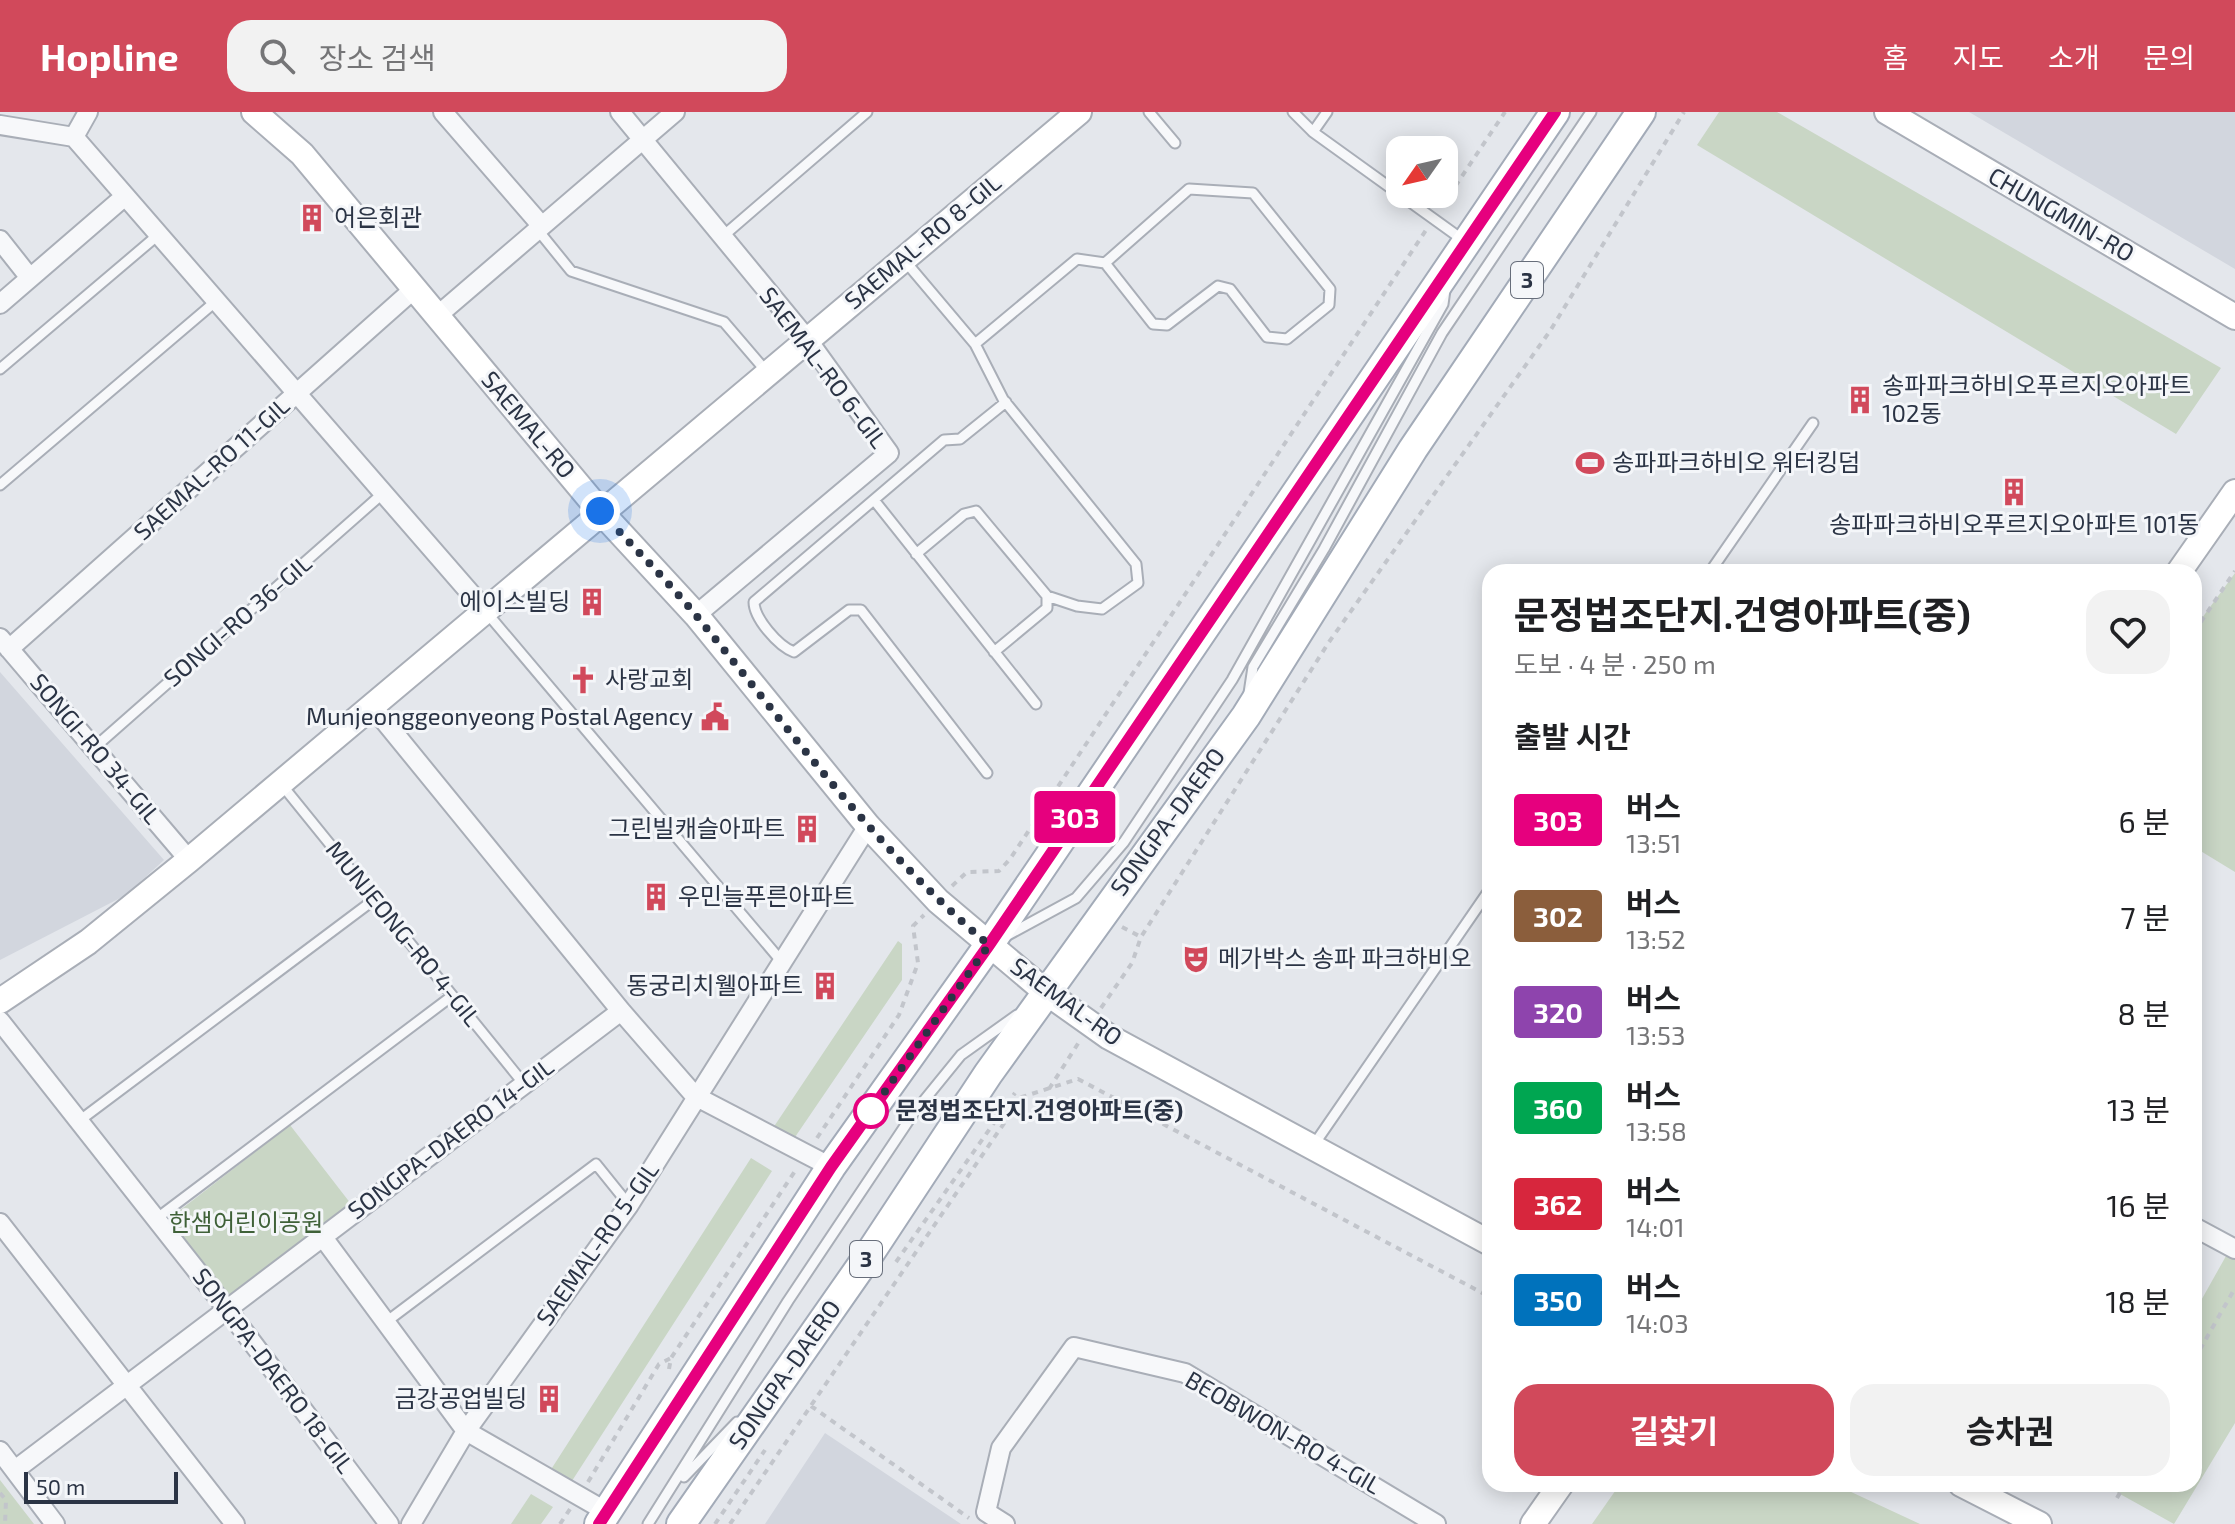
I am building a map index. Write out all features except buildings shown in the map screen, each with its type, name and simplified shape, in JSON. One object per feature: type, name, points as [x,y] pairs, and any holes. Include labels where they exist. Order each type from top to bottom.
[{"type":"main road","points":[[603,1518],[831,1167],[989,945],[1555,112]]},
{"type":"main road","name":"SONGPA-DAERO","points":[[681,1524],[988,1074],[1100,914],[1246,716],[1413,449],[1641,112]]},
{"type":"street","points":[[74,137],[88,112]]},
{"type":"street","name":"SAEMAL-RO","points":[[254,112],[302,154],[600,511],[696,615],[868,826],[938,901],[1047,993],[1109,1037],[1482,1239]]},
{"type":"street","points":[[443,112],[539,227]]},
{"type":"street","name":"SAEMAL-RO 6-GIL","points":[[620,112],[807,339],[889,453],[696,615]]},
{"type":"street","points":[[437,316],[675,112]]},
{"type":"street","name":"SAEMAL-RO 8-GIL","points":[[600,511],[1079,112]]},
{"type":"street","name":"CHUNGMIN-RO","points":[[1887,112],[2235,317]]},
{"type":"street","points":[[0,125],[74,137],[381,495],[485,610]]},
{"type":"street","points":[[0,304],[124,197]]},
{"type":"street","points":[[0,240],[30,278]]},
{"type":"street","name":"SAEMAL-RO 11-GIL","points":[[5,644],[296,395],[414,289]]},
{"type":"street","points":[[2185,564],[2235,492]]},
{"type":"street","points":[[0,1001],[88,942],[189,860],[373,707],[600,511]]},
{"type":"street","name":"SONGI-RO 34-GIL","points":[[5,644],[189,860]]},
{"type":"street","points":[[373,707],[621,1011],[695,1096],[831,1167]]},
{"type":"street","name":"SAEMAL-RO 5-GIL","points":[[411,1524],[466,1431],[629,1205],[868,826]]},
{"type":"street","name":"SONGPA-DAERO 14-GIL","points":[[15,1470],[621,1011]]},
{"type":"street","name":"SONGPA-DAERO 18-GIL","points":[[0,1021],[227,1309],[389,1524]]},
{"type":"street","points":[[0,1223],[235,1524]]},
{"type":"street","points":[[2202,1231],[2235,1249]]},
{"type":"street","points":[[322,1236],[466,1431],[579,1496],[603,1518]]},
{"type":"street","name":"BEOBWON-RO 4-GIL","points":[[978,1519],[1001,1448],[1074,1347],[1185,1373],[1436,1524]]},
{"type":"street","points":[[0,1451],[55,1524]]},
{"type":"street","points":[[1533,1524],[1555,1492]]},
{"type":"street","points":[[1977,1492],[2039,1524]]},
{"type":"street","points":[[978,1519],[1005,1524]]},
{"type":"lane","points":[[722,237],[867,112]]},
{"type":"lane","points":[[1149,112],[1175,143]]},
{"type":"lane","points":[[1293,112],[1313,132],[1466,242]]},
{"type":"lane","points":[[1313,132],[1327,112]]},
{"type":"lane","points":[[1246,716],[1253,667],[1324,549],[1442,333],[1591,112]]},
{"type":"lane","points":[[975,344],[1077,259],[1105,263],[1153,324],[1167,325],[1218,286],[1230,289],[1267,337],[1287,339],[1329,305],[1330,289],[1253,193],[1189,189],[1105,263]]},
{"type":"lane","points":[[539,227],[571,271],[724,322],[766,371]]},
{"type":"lane","points":[[0,369],[158,235]]},
{"type":"lane","points":[[903,259],[975,344],[1006,402],[1136,564],[1138,583],[1102,609],[1077,606],[1047,596],[976,511],[964,514],[916,554]]},
{"type":"lane","points":[[989,945],[1076,898],[1140,817],[1232,680],[1443,304],[1447,267]]},
{"type":"lane","points":[[0,485],[215,302]]},
{"type":"lane","points":[[987,773],[861,610],[849,610],[794,652],[786,649],[754,612],[754,602],[944,440],[960,439],[1006,402]]},
{"type":"lane","points":[[1716,564],[1813,423]]},
{"type":"lane","name":"SONGI-RO 36-GIL","points":[[95,747],[381,495]]},
{"type":"lane","points":[[874,500],[1036,704]]},
{"type":"lane","points":[[994,652],[1047,608],[1047,596]]},
{"type":"lane","points":[[485,610],[782,962]]},
{"type":"lane","name":"MUNJEONG-RO 4-GIL","points":[[282,784],[524,1084]]},
{"type":"lane","points":[[79,1121],[375,899]]},
{"type":"lane","points":[[1313,1146],[1482,901]]},
{"type":"lane","points":[[648,1524],[788,1301],[913,1114],[961,1055],[1047,993]]},
{"type":"lane","points":[[156,1219],[452,996]]},
{"type":"lane","points":[[386,1322],[596,1164],[629,1205]]},
{"type":"lane","points":[[655,1524],[670,1492],[790,1368]]},
{"type":"path","points":[[967,872],[999,871],[1010,859],[1505,112]]},
{"type":"path","points":[[1132,963],[1141,937],[1329,642],[1550,331],[1684,112]]},
{"type":"path","points":[[2202,620],[2235,571]]},
{"type":"path","points":[[730,1524],[1022,1097],[1078,1079],[1482,1293]]},
{"type":"path","points":[[2202,1346],[2235,1288]]},
{"type":"path","points":[[560,1524],[659,1364],[671,1358]]},
{"type":"path","points":[[811,1406],[978,1519]]},
{"type":"path","points":[[2117,1498],[2120,1492]]},
{"type":"path","points":[[0,1493],[6,1500],[5,1524]]},
{"type":"shaded area","points":[[1969,112],[2235,112],[2235,269]]},
{"type":"shaded area","points":[[0,672],[164,860],[126,895],[0,960]]},
{"type":"shaded area","points":[[825,1433],[961,1524],[765,1524]]},
{"type":"green space","points":[[1719,112],[1777,112],[2221,368],[2176,434],[1697,145]]},
{"type":"green space","points":[[2235,573],[2235,872],[2202,852],[2202,618]]},
{"type":"green space","points":[[898,941],[902,944],[902,980],[791,1143],[771,1131]]},
{"type":"green space","name":"한샘어린이공원","points":[[290,1125],[351,1204],[228,1300],[166,1221]]},
{"type":"green space","points":[[751,1158],[772,1171],[570,1484],[550,1471]]},
{"type":"green space","points":[[2235,1240],[2235,1423],[2202,1478],[2202,1299]]},
{"type":"green space","points":[[0,1480],[34,1524],[0,1524]]},
{"type":"green space","points":[[1614,1492],[1851,1492],[1920,1524],[1592,1524]]},
{"type":"green space","points":[[2116,1492],[2193,1492],[2174,1524]]},
{"type":"green space","points":[[531,1494],[553,1507],[541,1524],[511,1524]]},
{"type":"bus line","name":"303","points":[[599,1524],[831,1167],[989,945],[1429,293],[1555,112]]},
{"type":"place","name":"어은회관","points":[[312,218]]},
{"type":"place","name":"송파파크하비오푸르지오아파트 102동","points":[[1860,400]]},
{"type":"place","name":"송파파크하비오 워터킹덤","points":[[1590,463]]},
{"type":"place","name":"송파파크하비오푸르지오아파트 101동","points":[[2014,492]]},
{"type":"place","name":"에이스빌딩","points":[[592,602]]},
{"type":"place","name":"사랑교회","points":[[583,680]]},
{"type":"place","name":"Munjeonggeonyeong Postal Agency","points":[[715,717]]},
{"type":"place","name":"그린빌캐슬아파트","points":[[807,829]]},
{"type":"place","name":"우민늘푸른아파트","points":[[656,897]]},
{"type":"place","name":"메가박스 송파 파크하비오","points":[[1196,959]]},
{"type":"place","name":"동궁리치웰아파트","points":[[825,986]]},
{"type":"place","name":"문정법조단지.건영아파트(중)","points":[[871,1111]]},
{"type":"place","name":"금강공업빌딩","points":[[549,1399]]},
{"type":"route","points":[[600,511],[696,615],[868,826],[938,901],[989,945],[871,1111]]}]
